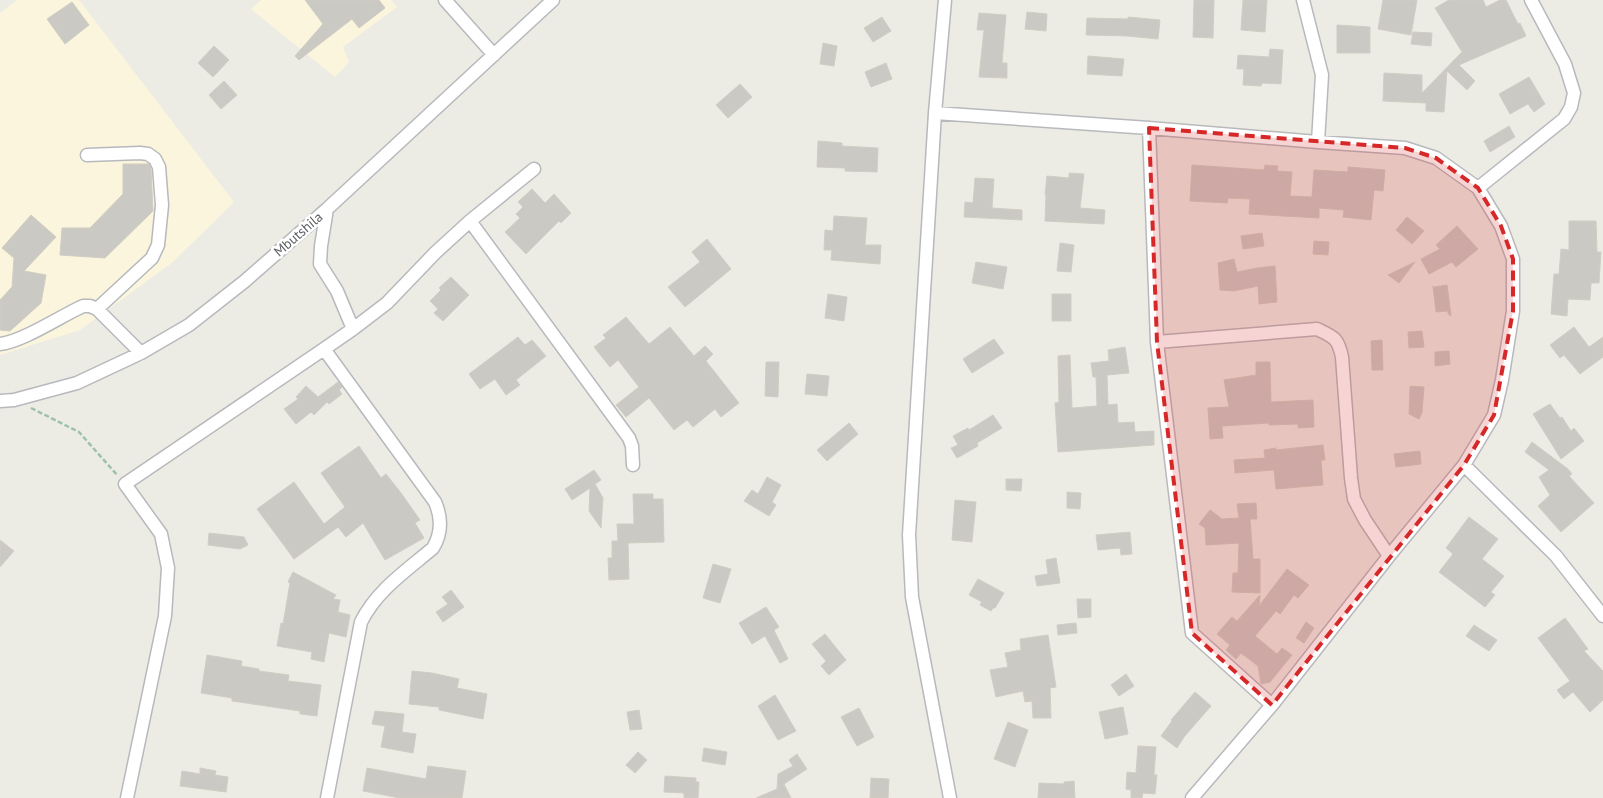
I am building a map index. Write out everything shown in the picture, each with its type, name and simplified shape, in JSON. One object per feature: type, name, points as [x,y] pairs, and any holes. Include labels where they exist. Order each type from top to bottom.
[{"type":"street","points":[[445,0],[494,55]]},
{"type":"street","name":"Mbutshila","points":[[0,401],[14,400],[77,383],[141,353],[189,325],[245,281],[327,209],[554,0]]},
{"type":"street","points":[[945,0],[935,113],[909,535],[912,597],[950,798]]},
{"type":"street","points":[[1303,0],[1322,74],[1318,142]]},
{"type":"street","points":[[1478,188],[1564,119],[1571,106],[1574,94],[1565,64],[1532,0]]},
{"type":"street","points":[[935,113],[1405,148],[1436,158],[1478,188],[1502,226],[1513,259],[1513,311],[1502,380],[1494,415],[1464,465],[1389,556],[1272,705],[1192,798]]},
{"type":"street","points":[[1149,128],[1157,342],[1192,633],[1272,705]]},
{"type":"street","points":[[87,155],[148,154],[155,159],[159,167],[162,205],[158,245],[152,258],[96,309]]},
{"type":"street","points":[[127,798],[165,616],[168,568],[161,534],[125,484],[353,329],[387,303],[435,253],[470,221],[534,169]]},
{"type":"street","points":[[327,209],[320,264],[337,291],[353,329]]},
{"type":"street","points":[[470,221],[629,438],[632,446],[632,465]]},
{"type":"street","points":[[0,344],[20,337],[83,306],[90,306],[96,309],[141,353]]},
{"type":"street","points":[[1157,342],[1317,329],[1332,336],[1340,345],[1342,357],[1354,499],[1365,520],[1389,556]]},
{"type":"street","points":[[324,349],[435,502],[441,524],[438,538],[433,548],[380,593],[361,622],[327,798]]},
{"type":"street","points":[[1464,465],[1556,556],[1603,616]]},
{"type":"path","points":[[14,400],[79,432],[125,484]]},
{"type":"highlighted area","points":[[1149,128],[1405,148],[1436,158],[1478,188],[1501,226],[1513,259],[1513,311],[1494,415],[1464,465],[1272,705],[1192,633],[1157,342]]},
{"type":"shaded area","points":[[17,0],[79,0],[234,202],[173,262],[80,330],[0,355],[0,13]]},
{"type":"shaded area","points":[[261,0],[391,0],[397,7],[343,47],[349,62],[335,77],[251,9]]},
{"type":"building","points":[[305,0],[379,0],[385,8],[359,28],[352,19],[299,60],[295,56],[323,24]]},
{"type":"building","points":[[1194,0],[1214,0],[1213,38],[1193,37]]},
{"type":"building","points":[[1243,0],[1267,0],[1265,32],[1241,30]]},
{"type":"building","points":[[1383,0],[1417,0],[1411,35],[1378,29]]},
{"type":"building","points":[[1449,0],[1483,0],[1486,7],[1500,0],[1506,0],[1526,36],[1459,65],[1475,81],[1467,90],[1447,71],[1444,112],[1426,111],[1426,103],[1383,101],[1384,73],[1422,75],[1422,93],[1462,52],[1435,8]]},
{"type":"building","points":[[72,2],[89,25],[65,44],[47,19]]},
{"type":"building","points":[[1027,12],[1047,14],[1046,31],[1025,29]]},
{"type":"building","points":[[979,13],[1006,15],[1002,63],[1007,63],[1007,78],[979,77],[984,30],[977,30]]},
{"type":"building","points":[[882,17],[891,31],[873,42],[864,28]]},
{"type":"building","points":[[1128,17],[1160,20],[1158,39],[1086,35],[1087,18],[1128,19]]},
{"type":"building","points":[[1337,25],[1370,27],[1370,53],[1337,53]]},
{"type":"building","points":[[1413,32],[1432,33],[1431,46],[1411,44]]},
{"type":"building","points":[[823,43],[837,46],[834,66],[820,64]]},
{"type":"building","points":[[214,46],[229,60],[213,77],[198,63]]},
{"type":"building","points":[[1270,49],[1283,50],[1281,84],[1243,85],[1244,69],[1237,69],[1238,55],[1269,57]]},
{"type":"building","points":[[1088,56],[1124,59],[1122,76],[1087,74]]},
{"type":"building","points":[[886,63],[892,79],[871,87],[865,72]]},
{"type":"building","points":[[1529,77],[1545,104],[1534,112],[1528,104],[1510,114],[1499,94]]},
{"type":"building","points":[[224,81],[237,95],[221,109],[209,95]]},
{"type":"building","points":[[740,84],[752,97],[728,118],[716,105]]},
{"type":"building","points":[[1509,126],[1515,137],[1490,152],[1484,141]]},
{"type":"building","points":[[818,141],[842,143],[842,146],[878,148],[877,172],[845,171],[845,168],[817,167]]},
{"type":"building","points":[[123,164],[149,164],[151,169],[153,211],[105,258],[60,255],[62,228],[90,228],[123,194]]},
{"type":"building","points":[[1192,165],[1264,170],[1265,165],[1278,166],[1277,171],[1292,172],[1290,196],[1312,197],[1314,170],[1348,172],[1348,167],[1385,170],[1383,191],[1374,190],[1371,220],[1343,217],[1344,210],[1319,208],[1319,218],[1249,214],[1250,199],[1228,198],[1227,203],[1190,201]]},
{"type":"building","points":[[1069,173],[1084,174],[1080,208],[1105,210],[1104,224],[1045,221],[1047,176],[1069,178]]},
{"type":"building","points":[[975,178],[994,179],[992,208],[1022,210],[1022,220],[964,217],[965,202],[973,203]]},
{"type":"building","points":[[532,189],[545,203],[554,194],[571,213],[561,223],[559,221],[526,254],[505,232],[520,218],[516,214],[523,207],[518,202]]},
{"type":"building","points":[[31,215],[56,237],[24,271],[46,275],[41,303],[10,331],[0,330],[0,300],[12,287],[14,258],[2,248]]},
{"type":"building","points":[[834,216],[867,218],[865,245],[881,245],[880,264],[831,260],[832,250],[824,250],[825,230],[833,231]]},
{"type":"building","points":[[1407,217],[1424,231],[1412,244],[1396,230]]},
{"type":"building","points":[[1569,221],[1596,221],[1597,252],[1601,252],[1599,283],[1591,283],[1590,300],[1568,299],[1567,316],[1551,314],[1554,274],[1559,274],[1561,249],[1569,250]]},
{"type":"building","points":[[1457,226],[1478,249],[1456,267],[1452,262],[1429,274],[1421,259],[1440,249],[1436,245]]},
{"type":"building","points":[[1262,233],[1264,246],[1243,249],[1241,236]]},
{"type":"building","points":[[707,239],[731,269],[685,307],[668,287],[700,262],[692,252]]},
{"type":"building","points":[[1314,241],[1329,242],[1328,255],[1313,254]]},
{"type":"building","points":[[1060,243],[1074,245],[1071,272],[1057,271]]},
{"type":"building","points":[[1234,259],[1237,272],[1275,266],[1277,302],[1259,304],[1258,286],[1234,291],[1220,290],[1218,263]]},
{"type":"building","points":[[976,262],[1007,267],[1003,289],[972,283]]},
{"type":"building","points":[[1415,262],[1399,283],[1388,275]]},
{"type":"building","points":[[451,277],[469,295],[443,321],[434,313],[438,309],[430,301],[441,290],[439,288]]},
{"type":"building","points":[[1447,285],[1450,316],[1447,311],[1436,312],[1433,286],[1436,288]]},
{"type":"building","points":[[828,294],[847,297],[844,321],[825,318]]},
{"type":"building","points":[[1052,294],[1071,294],[1071,321],[1052,321]]},
{"type":"building","points":[[626,317],[649,344],[670,327],[694,356],[705,346],[713,354],[706,361],[739,403],[721,417],[715,409],[693,427],[687,420],[674,430],[649,398],[626,417],[616,405],[639,387],[618,360],[610,367],[594,347],[606,338],[603,335]]},
{"type":"building","points":[[1574,327],[1589,347],[1603,337],[1603,357],[1580,374],[1564,355],[1560,358],[1550,345]]},
{"type":"building","points":[[1422,331],[1424,347],[1409,348],[1408,332]]},
{"type":"building","points":[[518,337],[525,345],[532,340],[546,356],[516,380],[520,385],[506,395],[495,379],[480,389],[469,374]]},
{"type":"building","points":[[994,339],[1004,353],[972,373],[963,359]]},
{"type":"building","points":[[1382,340],[1383,370],[1372,370],[1371,341]]},
{"type":"building","points":[[1125,347],[1129,373],[1107,375],[1108,405],[1117,404],[1118,423],[1134,422],[1135,432],[1154,431],[1154,445],[1058,452],[1055,403],[1059,402],[1058,356],[1070,355],[1072,408],[1097,406],[1096,377],[1093,377],[1091,363],[1109,361],[1108,350]]},
{"type":"building","points":[[1449,351],[1450,364],[1435,366],[1435,352]]},
{"type":"building","points":[[766,362],[779,362],[778,397],[765,396]]},
{"type":"building","points":[[1256,362],[1270,362],[1271,402],[1313,400],[1314,427],[1298,428],[1298,424],[1269,425],[1269,423],[1222,426],[1223,438],[1210,439],[1208,408],[1229,407],[1224,380],[1256,375]]},
{"type":"building","points":[[807,374],[829,376],[827,396],[805,394]]},
{"type":"building","points":[[338,382],[342,387],[339,390],[342,394],[329,404],[327,402],[314,415],[311,412],[296,424],[284,409],[298,399],[296,397],[306,386],[318,397]]},
{"type":"building","points":[[1410,386],[1424,387],[1422,413],[1419,419],[1409,414]]},
{"type":"building","points":[[1550,404],[1571,431],[1574,428],[1584,441],[1561,459],[1533,414]]},
{"type":"building","points":[[993,415],[1002,428],[977,443],[978,446],[957,458],[951,448],[958,445],[953,436],[968,428],[969,430]]},
{"type":"building","points":[[849,423],[858,434],[827,461],[817,450]]},
{"type":"building","points":[[1532,442],[1568,469],[1572,474],[1569,476],[1594,503],[1561,532],[1538,506],[1550,495],[1539,477],[1549,470],[1525,452]]},
{"type":"building","points":[[1323,445],[1325,460],[1321,460],[1323,485],[1276,489],[1274,470],[1235,473],[1234,460],[1265,458],[1264,450]]},
{"type":"building","points":[[359,446],[381,478],[386,474],[401,493],[420,520],[415,523],[424,538],[385,560],[363,523],[346,537],[338,527],[294,559],[257,509],[294,482],[324,524],[345,507],[321,473]]},
{"type":"building","points":[[1420,451],[1421,464],[1396,467],[1394,454]]},
{"type":"building","points":[[594,470],[601,480],[595,484],[603,498],[601,528],[589,511],[590,488],[572,500],[565,489]]},
{"type":"building","points":[[767,477],[781,485],[772,502],[776,505],[769,516],[744,501],[752,490],[758,494]]},
{"type":"building","points":[[1006,479],[1022,479],[1021,491],[1006,490]]},
{"type":"building","points":[[1067,492],[1081,493],[1080,509],[1067,508]]},
{"type":"building","points":[[633,494],[653,494],[653,499],[663,499],[664,542],[628,543],[629,579],[609,580],[608,558],[612,558],[612,541],[618,541],[617,524],[634,524]]},
{"type":"building","points":[[955,500],[976,502],[972,542],[952,540]]},
{"type":"building","points":[[1256,503],[1257,519],[1250,519],[1253,559],[1260,559],[1260,593],[1232,592],[1233,573],[1238,573],[1239,543],[1206,545],[1205,528],[1199,524],[1210,510],[1222,519],[1239,518],[1237,504]]},
{"type":"building","points":[[1469,517],[1498,539],[1482,559],[1504,576],[1491,592],[1495,595],[1485,607],[1439,572],[1453,554],[1446,548]]},
{"type":"building","points":[[1130,532],[1132,554],[1121,555],[1120,548],[1098,550],[1096,535]]},
{"type":"building","points":[[209,533],[244,537],[248,545],[240,549],[208,545]]},
{"type":"building","points":[[0,540],[14,551],[0,567]]},
{"type":"building","points":[[1056,558],[1060,583],[1037,586],[1035,576],[1048,574],[1046,560]]},
{"type":"building","points":[[713,564],[731,569],[720,603],[703,598]]},
{"type":"building","points":[[1287,569],[1309,585],[1298,598],[1294,595],[1280,614],[1276,611],[1255,636],[1277,654],[1282,648],[1292,655],[1270,682],[1261,684],[1258,666],[1241,653],[1236,659],[1226,650],[1230,645],[1217,634],[1232,617],[1237,621],[1260,595],[1259,606]]},
{"type":"building","points":[[293,572],[336,595],[333,599],[340,600],[338,612],[350,615],[346,637],[329,633],[324,662],[311,659],[312,652],[277,646],[281,623],[283,624],[290,583],[288,582]]},
{"type":"building","points":[[978,579],[1004,593],[991,611],[980,605],[982,602],[969,595]]},
{"type":"building","points":[[451,590],[464,607],[443,622],[436,612],[448,604],[442,597]]},
{"type":"building","points":[[1077,599],[1091,599],[1091,617],[1078,618]]},
{"type":"building","points":[[766,607],[779,627],[774,630],[788,659],[780,663],[765,636],[752,644],[739,623]]},
{"type":"building","points":[[1565,618],[1588,649],[1584,651],[1603,671],[1603,700],[1590,712],[1573,692],[1564,699],[1557,690],[1570,681],[1538,638]]},
{"type":"building","points":[[1306,622],[1314,628],[1304,643],[1296,638]]},
{"type":"building","points":[[1076,623],[1077,633],[1058,635],[1057,625]]},
{"type":"building","points":[[1474,625],[1497,640],[1489,651],[1466,636]]},
{"type":"building","points":[[825,634],[846,660],[829,675],[821,666],[826,661],[812,644]]},
{"type":"building","points":[[1048,635],[1056,687],[1050,688],[1051,718],[1033,718],[1032,701],[1025,702],[1023,691],[996,697],[990,670],[1008,667],[1005,653],[1021,650],[1020,639]]},
{"type":"building","points":[[207,655],[242,661],[241,666],[259,669],[259,671],[289,675],[288,681],[321,685],[317,716],[300,714],[300,711],[232,701],[232,698],[201,693]]},
{"type":"building","points":[[412,671],[459,679],[457,688],[487,694],[483,719],[439,710],[439,707],[409,704]]},
{"type":"building","points":[[1126,674],[1134,686],[1119,696],[1111,685]]},
{"type":"building","points":[[1195,692],[1211,706],[1177,748],[1161,736],[1171,720]]},
{"type":"building","points":[[775,695],[796,731],[778,740],[758,706]]},
{"type":"building","points":[[1123,707],[1128,734],[1105,739],[1099,712]]},
{"type":"building","points":[[859,708],[874,737],[857,746],[841,717]]},
{"type":"building","points":[[639,710],[642,729],[630,730],[627,712]]},
{"type":"building","points":[[375,711],[404,714],[402,732],[416,734],[413,753],[381,747],[385,726],[372,724]]},
{"type":"building","points":[[1008,722],[1028,730],[1015,767],[994,759]]},
{"type":"building","points":[[1138,746],[1156,747],[1154,775],[1157,775],[1155,794],[1143,793],[1142,798],[1131,798],[1131,790],[1126,789],[1127,772],[1136,773]]},
{"type":"building","points":[[704,748],[727,752],[725,765],[702,761]]},
{"type":"building","points":[[638,752],[647,760],[635,773],[626,765]]},
{"type":"building","points":[[797,754],[807,769],[784,784],[791,798],[756,798],[777,789],[778,774],[793,766],[789,760]]},
{"type":"building","points":[[428,766],[466,771],[462,798],[400,798],[363,791],[367,768],[426,779]]},
{"type":"building","points":[[200,768],[216,771],[215,775],[228,777],[226,792],[180,786],[182,771],[200,774]]},
{"type":"building","points":[[665,776],[696,778],[696,782],[699,782],[698,798],[684,798],[684,793],[664,792]]},
{"type":"building","points":[[871,778],[889,779],[888,798],[870,798]]},
{"type":"building","points":[[1074,781],[1075,798],[1038,798],[1039,783],[1064,784],[1064,782]]}]
